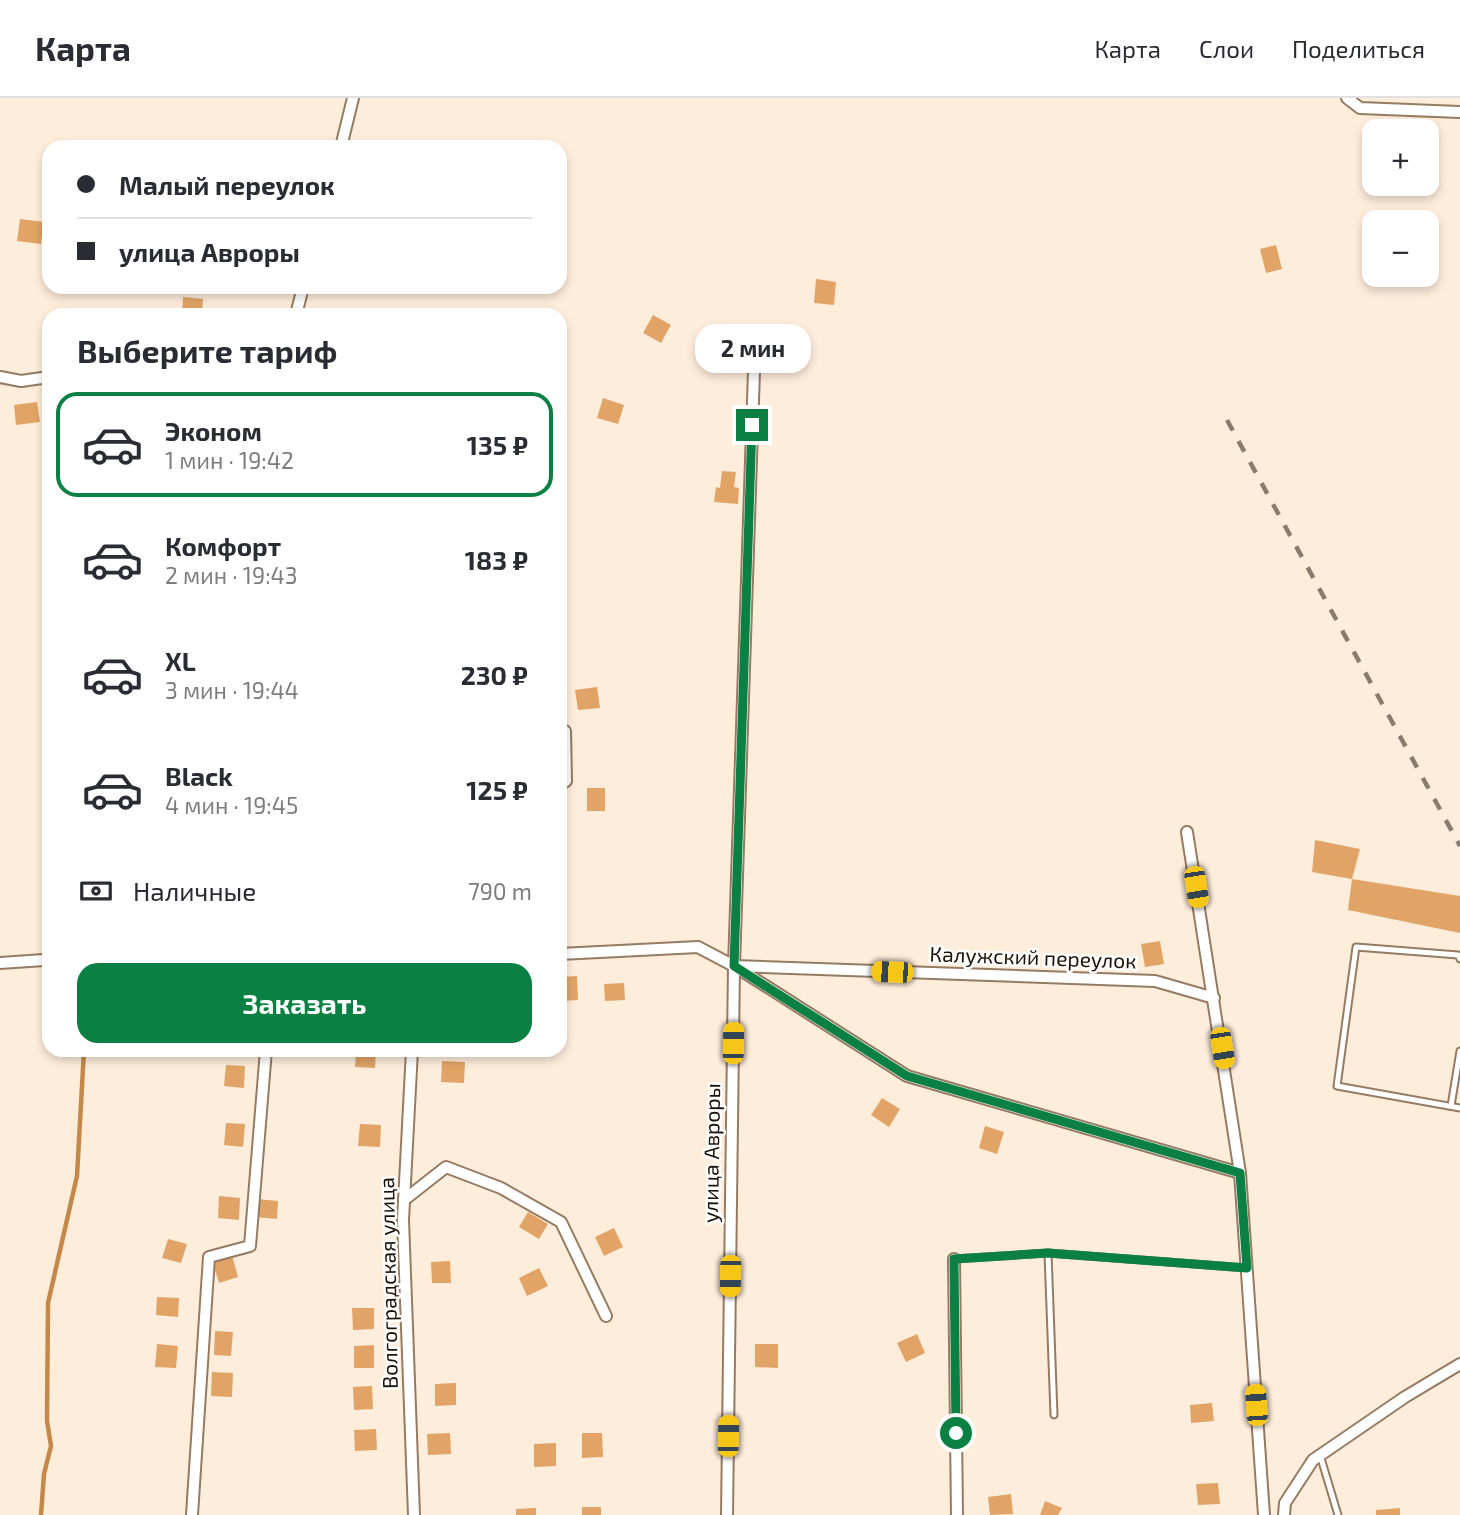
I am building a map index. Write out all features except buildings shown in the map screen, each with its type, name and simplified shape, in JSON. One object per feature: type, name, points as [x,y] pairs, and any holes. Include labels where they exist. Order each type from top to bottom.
[{"type":"street","points":[[343,140],[354,98]]},
{"type":"street","points":[[1346,98],[1360,108],[1460,112]]},
{"type":"street","name":"улица Авроры","points":[[727,1515],[734,966],[754,371]]},
{"type":"street","points":[[0,377],[21,382],[42,378]]},
{"type":"street","points":[[1187,832],[1240,1173],[1264,1515]]},
{"type":"street","name":"Калужский переулок","points":[[567,954],[698,947],[734,966],[1155,981],[1214,998]]},
{"type":"street","points":[[0,963],[42,960]]},
{"type":"street","points":[[734,966],[907,1076],[1240,1173]]},
{"type":"street","points":[[192,1515],[209,1257],[250,1246],[265,1057]]},
{"type":"street","name":"Волгоградская улица","points":[[412,1057],[403,1220],[414,1515]]},
{"type":"street","points":[[404,1200],[446,1167],[501,1188],[561,1222],[606,1316]]},
{"type":"street","points":[[954,1259],[957,1515]]},
{"type":"street","points":[[1284,1515],[1285,1503],[1312,1460],[1405,1397],[1460,1364]]},
{"type":"lane","points":[[1460,959],[1458,955],[1356,947],[1337,1086],[1460,1108]]},
{"type":"lane","points":[[1451,1107],[1460,1051]]},
{"type":"lane","points":[[954,1259],[1048,1253],[1247,1268]]},
{"type":"lane","points":[[1048,1253],[1054,1415]]},
{"type":"lane","points":[[1320,1455],[1338,1515]]},
{"type":"waterway","points":[[41,1515],[44,1474],[51,1446],[47,1421],[48,1303],[77,1176],[84,1057]]},
{"type":"railway","points":[[1227,420],[1460,846]]},
{"type":"route","points":[[752,425],[734,966],[907,1076],[1240,1173],[1247,1268],[1048,1253],[954,1259],[956,1433]]}]
